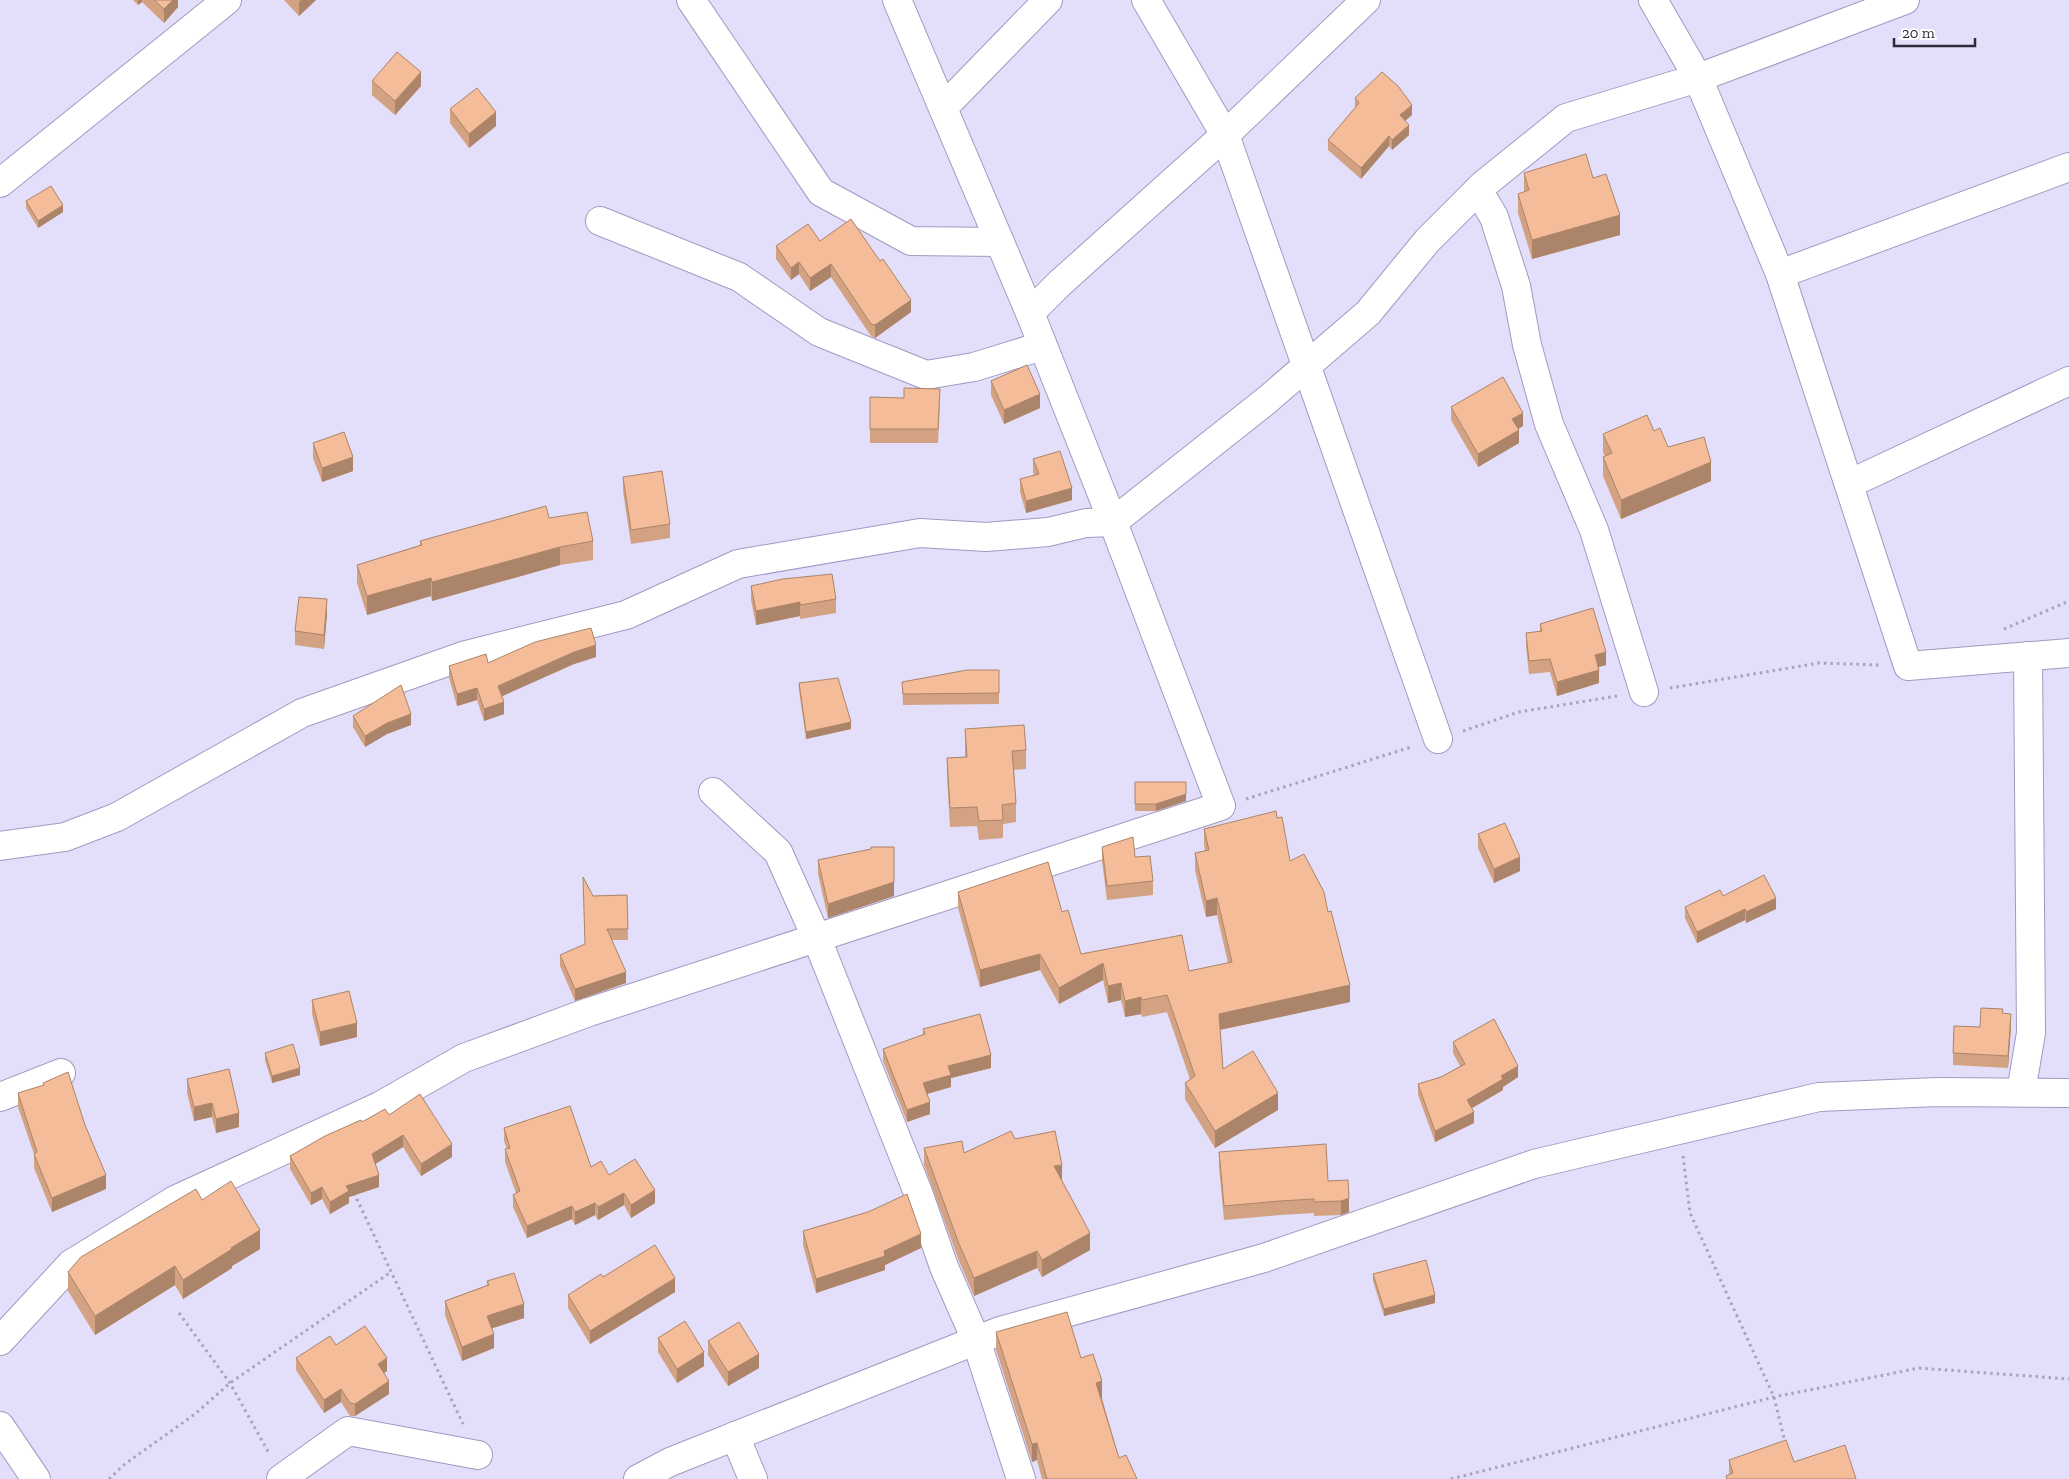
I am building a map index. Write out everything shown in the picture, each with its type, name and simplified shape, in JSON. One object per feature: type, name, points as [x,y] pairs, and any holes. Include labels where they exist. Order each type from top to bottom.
[{"type":"street","points":[[0,183],[227,0]]},
{"type":"street","points":[[691,0],[821,192],[911,241],[1000,242]]},
{"type":"street","points":[[0,1341],[71,1264],[175,1200],[380,1106],[464,1058],[589,1012],[1221,806],[1113,522],[1030,313],[897,0]]},
{"type":"street","points":[[943,108],[1048,0]]},
{"type":"street","points":[[1146,0],[1225,135],[1438,739]]},
{"type":"street","points":[[1030,313],[1060,282],[1225,135],[1366,0]]},
{"type":"street","points":[[1653,0],[1698,78],[1780,274],[1908,666],[2069,652]]},
{"type":"street","points":[[0,846],[65,836],[117,817],[302,713],[466,655],[626,615],[738,564],[920,533],[986,537],[1048,532],[1086,523],[1113,522],[1306,368],[1368,313],[1427,241],[1478,190],[1566,118],[1698,78],[1905,0]]},
{"type":"street","points":[[1780,274],[2069,167]]},
{"type":"street","points":[[1478,190],[1494,216],[1516,286],[1527,345],[1550,424],[1594,530],[1644,692]]},
{"type":"street","points":[[600,221],[739,277],[819,332],[926,375],[974,367],[1042,346]]},
{"type":"street","points":[[1849,484],[2069,381]]},
{"type":"street","points":[[2021,1092],[2031,1033],[2028,656]]},
{"type":"street","points":[[713,792],[778,852],[817,939],[918,1195],[944,1267],[976,1340],[1021,1479]]},
{"type":"street","points":[[0,1097],[61,1073]]},
{"type":"street","points":[[638,1479],[670,1462],[1000,1331],[1264,1258],[1534,1164],[1819,1096],[1938,1092],[2069,1093]]},
{"type":"street","points":[[0,1426],[36,1479]]},
{"type":"street","points":[[282,1478],[348,1431],[478,1455]]},
{"type":"street","points":[[735,1436],[753,1479]]},
{"type":"path","points":[[1221,806],[1519,712],[1819,663],[1908,666]]},
{"type":"path","points":[[1681,1130],[1690,1214],[1774,1397],[1788,1452]]},
{"type":"path","points":[[350,1184],[478,1455]]},
{"type":"path","points":[[109,1479],[125,1464],[195,1414],[230,1383],[391,1272]]},
{"type":"path","points":[[179,1313],[230,1383],[282,1478]]},
{"type":"path","points":[[1451,1479],[1774,1397],[1919,1368],[2069,1379]]},
{"type":"building","points":[[154,0],[173,0],[164,9]]},
{"type":"building","points":[[397,52],[421,72],[395,101],[372,81]]},
{"type":"building","points":[[1382,72],[1398,86],[1412,105],[1400,115],[1409,125],[1392,140],[1389,136],[1361,168],[1328,140],[1359,103],[1355,98]]},
{"type":"building","points":[[477,88],[496,112],[469,134],[450,109]]},
{"type":"building","points":[[1586,154],[1593,178],[1606,174],[1620,215],[1532,240],[1518,194],[1529,190],[1524,173]]},
{"type":"building","points":[[51,186],[63,205],[38,221],[26,201]]},
{"type":"building","points":[[851,219],[880,261],[883,259],[911,300],[875,325],[871,324],[831,264],[810,278],[799,262],[791,268],[776,246],[808,224],[820,241]]},
{"type":"building","points":[[1027,365],[1040,394],[1004,410],[991,381]]},
{"type":"building","points":[[1503,377],[1523,413],[1512,419],[1519,430],[1478,454],[1451,407]]},
{"type":"building","points":[[904,388],[940,389],[938,429],[870,429],[870,397],[904,398]]},
{"type":"building","points":[[1647,415],[1654,431],[1660,428],[1668,447],[1704,437],[1711,462],[1621,500],[1603,457],[1612,453],[1603,434]]},
{"type":"building","points":[[344,432],[353,457],[322,468],[313,443]]},
{"type":"building","points":[[1060,451],[1072,488],[1026,501],[1020,479],[1039,474],[1033,459]]},
{"type":"building","points":[[662,471],[670,524],[631,530],[623,477]]},
{"type":"building","points":[[546,506],[549,518],[587,512],[593,541],[560,547],[432,582],[431,578],[367,596],[357,565],[422,545],[420,541]]},
{"type":"building","points":[[832,574],[836,599],[800,605],[800,602],[756,611],[751,586],[783,579]]},
{"type":"building","points":[[299,597],[327,599],[324,635],[295,631]]},
{"type":"building","points":[[1593,608],[1606,652],[1595,655],[1599,670],[1557,682],[1550,659],[1529,661],[1526,633],[1542,631],[1540,624]]},
{"type":"building","points":[[591,628],[596,645],[574,652],[498,686],[504,702],[484,709],[477,688],[457,694],[449,666],[486,654],[488,663],[535,642]]},
{"type":"building","points":[[967,670],[999,670],[999,693],[903,694],[902,682]]},
{"type":"building","points":[[838,678],[851,722],[806,732],[799,683]]},
{"type":"building","points":[[401,685],[411,714],[387,723],[365,736],[353,716]]},
{"type":"building","points":[[1024,725],[1026,750],[1012,751],[1016,803],[1002,805],[1003,820],[979,821],[977,807],[950,808],[947,758],[967,757],[965,729]]},
{"type":"building","points":[[1135,782],[1186,782],[1186,794],[1156,804],[1135,804]]},
{"type":"building","points":[[1276,811],[1277,818],[1282,817],[1290,861],[1304,854],[1324,892],[1328,912],[1331,911],[1350,985],[1219,1014],[1223,1069],[1253,1051],[1278,1093],[1215,1131],[1185,1083],[1195,1076],[1167,995],[1142,1000],[1141,997],[1125,1001],[1121,983],[1108,986],[1103,963],[1059,988],[1040,954],[980,970],[958,892],[1048,862],[1062,912],[1068,910],[1081,954],[1182,935],[1189,971],[1232,962],[1217,898],[1206,901],[1195,853],[1209,850],[1204,829]]},
{"type":"building","points":[[1505,823],[1520,857],[1494,869],[1478,834]]},
{"type":"building","points":[[1133,837],[1135,857],[1150,856],[1153,881],[1107,886],[1102,847]]},
{"type":"building","points":[[871,847],[894,847],[894,882],[828,904],[818,860],[871,849]]},
{"type":"building","points":[[1764,875],[1776,898],[1746,912],[1745,909],[1697,932],[1685,907],[1720,890],[1723,896]]},
{"type":"building","points":[[583,877],[593,896],[627,895],[628,929],[607,929],[626,972],[575,989],[560,955],[585,944]]},
{"type":"building","points":[[349,991],[357,1023],[320,1032],[312,1000]]},
{"type":"building","points":[[1981,1008],[2003,1009],[2002,1013],[2011,1014],[2008,1056],[1953,1053],[1954,1026],[1980,1027]]},
{"type":"building","points":[[980,1014],[991,1055],[948,1066],[951,1075],[923,1083],[930,1102],[907,1110],[883,1049],[925,1034],[923,1029]]},
{"type":"building","points":[[1494,1019],[1518,1066],[1501,1076],[1503,1079],[1467,1100],[1474,1112],[1435,1131],[1418,1084],[1441,1077],[1465,1064],[1453,1042]]},
{"type":"building","points":[[293,1044],[300,1068],[272,1076],[265,1053]]},
{"type":"building","points":[[229,1069],[239,1113],[216,1119],[212,1103],[194,1107],[187,1079]]},
{"type":"building","points":[[68,1072],[85,1125],[106,1175],[52,1198],[34,1154],[37,1152],[18,1093],[44,1085],[43,1083]]},
{"type":"building","points":[[420,1094],[452,1144],[421,1164],[403,1135],[372,1154],[379,1175],[346,1186],[349,1191],[330,1202],[322,1187],[311,1193],[290,1156],[325,1136],[361,1120],[362,1122],[385,1109],[389,1115]]},
{"type":"building","points":[[570,1106],[591,1167],[601,1161],[609,1175],[635,1159],[655,1190],[631,1205],[624,1193],[598,1207],[595,1203],[575,1212],[572,1206],[527,1226],[513,1195],[520,1191],[505,1149],[510,1148],[504,1128]]},
{"type":"building","points":[[1011,1131],[1015,1139],[1055,1131],[1062,1165],[1054,1166],[1090,1233],[1042,1260],[1037,1251],[974,1278],[959,1244],[924,1148],[962,1141],[964,1153]]},
{"type":"building","points":[[1326,1144],[1328,1181],[1348,1180],[1349,1198],[1341,1201],[1314,1202],[1314,1199],[1224,1206],[1219,1152]]},
{"type":"building","points":[[231,1181],[260,1230],[183,1280],[175,1266],[95,1316],[68,1272],[81,1257],[196,1189],[202,1200]]},
{"type":"building","points":[[907,1194],[921,1234],[884,1251],[885,1256],[816,1279],[803,1231],[868,1212]]},
{"type":"building","points":[[655,1245],[675,1278],[590,1331],[568,1295],[601,1274],[603,1277]]},
{"type":"building","points":[[1426,1260],[1435,1295],[1384,1309],[1373,1274]]},
{"type":"building","points":[[514,1273],[524,1304],[487,1316],[494,1334],[462,1347],[445,1301],[489,1285],[487,1281]]},
{"type":"building","points":[[1067,1312],[1081,1358],[1093,1354],[1102,1381],[1096,1383],[1119,1458],[1126,1455],[1137,1479],[1047,1479],[1037,1443],[1032,1444],[996,1332]]},
{"type":"building","points":[[685,1321],[704,1352],[677,1369],[658,1338]]},
{"type":"building","points":[[739,1322],[759,1354],[728,1372],[708,1341]]},
{"type":"building","points":[[365,1326],[387,1358],[378,1364],[389,1381],[355,1404],[350,1403],[341,1389],[324,1400],[296,1358],[330,1336],[336,1345]]},
{"type":"building","points":[[1786,1440],[1794,1462],[1845,1445],[1856,1479],[1727,1479],[1726,1476],[1733,1473],[1729,1460]]}]
